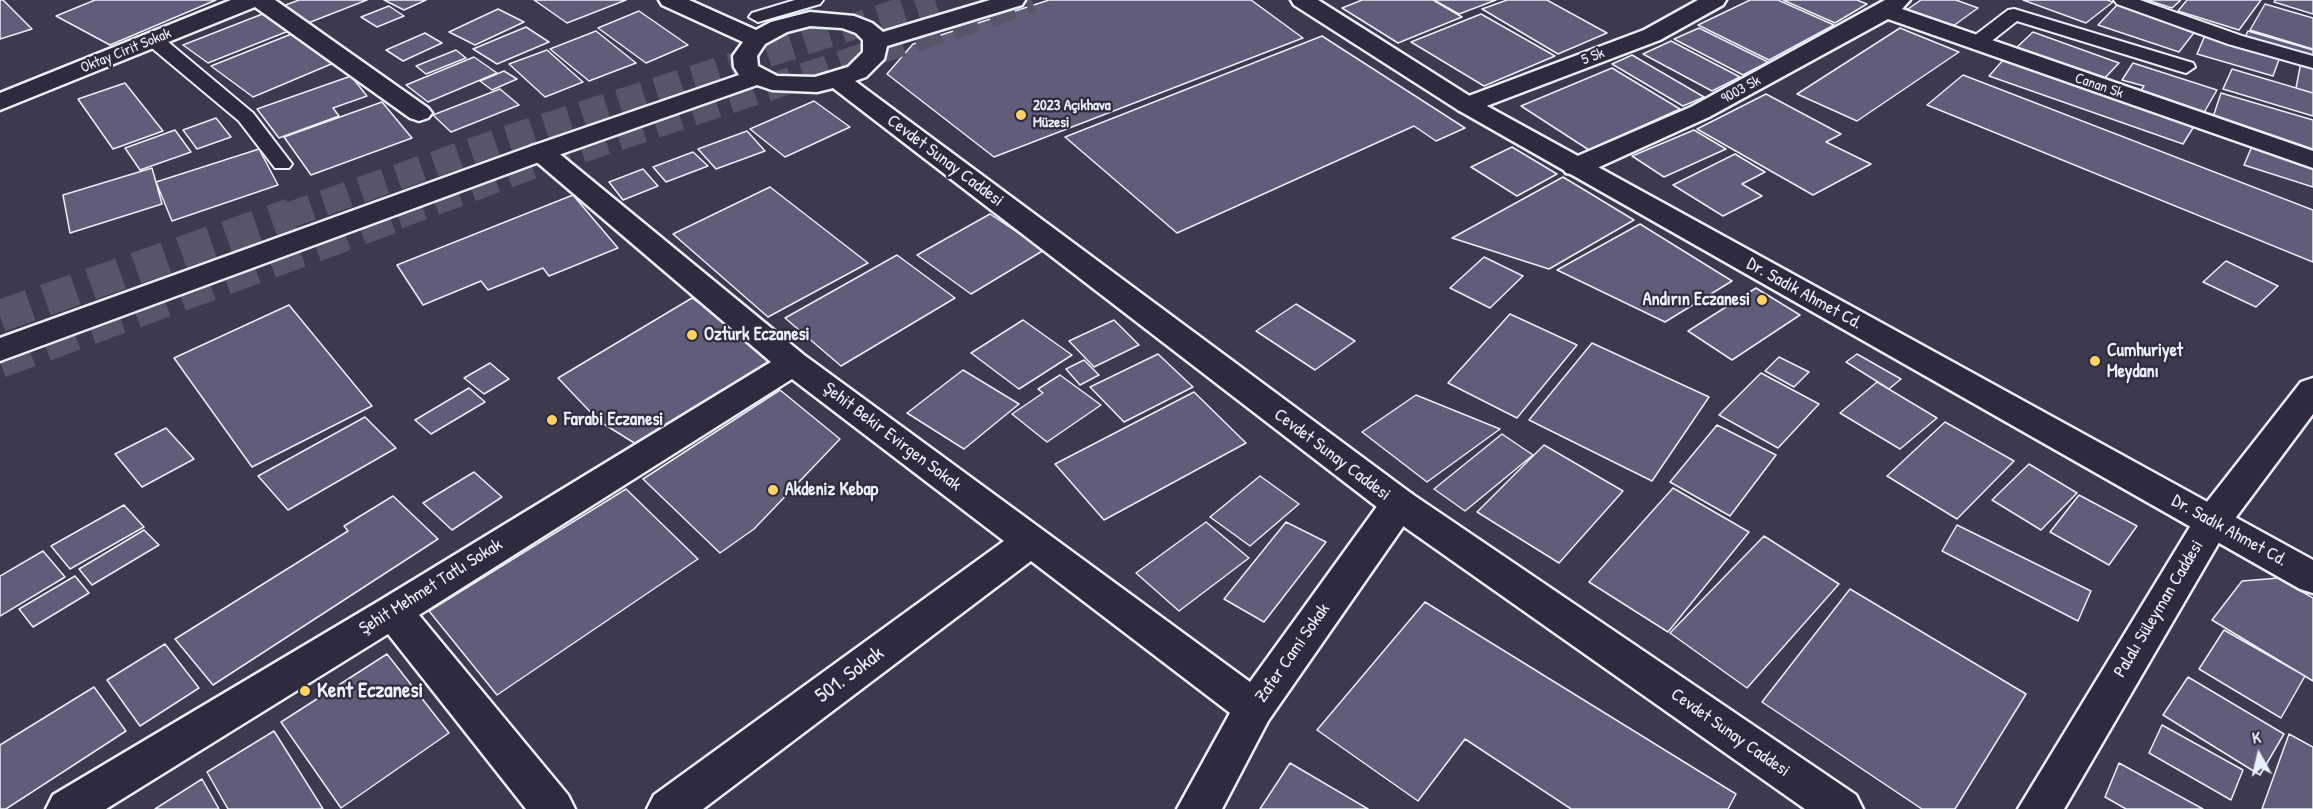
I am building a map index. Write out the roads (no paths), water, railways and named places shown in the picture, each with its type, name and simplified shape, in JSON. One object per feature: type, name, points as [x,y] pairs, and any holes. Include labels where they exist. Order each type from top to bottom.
[{"type":"street","name":"Oktay Cirit Sokak","points":[[0,102],[251,0]]},
{"type":"street","points":[[260,0],[419,113]]},
{"type":"street","points":[[670,0],[764,28],[800,21],[832,19],[870,35],[1014,0]]},
{"type":"street","points":[[722,0],[764,28]]},
{"type":"street","points":[[870,35],[956,0]]},
{"type":"street","name":"Dr. Sadık Ahmet Cd.","points":[[1302,0],[1467,105],[2313,578]]},
{"type":"street","name":"5 Sk","points":[[1467,105],[1652,35],[1715,0]]},
{"type":"street","name":"Canan Sk","points":[[1892,5],[1977,43],[2313,160]]},
{"type":"street","name":"9003 Sk","points":[[1576,167],[1700,112],[1892,5]]},
{"type":"street","points":[[764,28],[745,56],[751,72],[772,83],[796,86],[838,80],[857,72],[875,54],[870,35]]},
{"type":"street","points":[[0,350],[541,152],[751,72]]},
{"type":"street","points":[[0,326],[751,72]]},
{"type":"street","name":"Cevdet Sunay Caddesi","points":[[838,80],[1399,504],[1840,809]]},
{"type":"street","name":"Şehit Bekir Evirgen Sokak","points":[[541,152],[793,363],[1254,708]]},
{"type":"street","name":"Şehit Mehmet Tatlı Sokak","points":[[68,809],[393,612],[793,363]]},
{"type":"street","name":"Palalı Süleyman Caddesi","points":[[2040,809],[2212,522],[2313,390]]},
{"type":"street","name":"Zafer Cami Sokak","points":[[1199,809],[1254,708],[1399,504]]},
{"type":"street","name":"501. Sokak","points":[[669,809],[1030,542]]},
{"type":"street","points":[[393,612],[553,809]]},
{"type":"lane","points":[[764,28],[814,0]]},
{"type":"lane","points":[[2124,0],[2235,40],[2313,62]]},
{"type":"lane","points":[[1977,43],[2014,14],[2186,67]]},
{"type":"lane","points":[[154,40],[246,117],[282,164]]},
{"type":"tunnel","points":[[287,216],[506,139],[935,0]]},
{"type":"tunnel","points":[[398,216],[527,168],[1032,0]]},
{"type":"tunnel","points":[[0,316],[291,214]]},
{"type":"tunnel","points":[[0,362],[402,214]]},
{"type":"place","name":"2023 Açıkhava Müzesi","points":[[1021,115]]},
{"type":"place","name":"Andırın Eczanesi","points":[[1762,300]]},
{"type":"place","name":"Ozturk Eczanesi","points":[[692,335]]},
{"type":"place","name":"Cumhuriyet Meydanı","points":[[2095,361]]},
{"type":"place","name":"Farabi Eczanesi","points":[[552,420]]},
{"type":"place","name":"Akdeniz Kebap","points":[[773,490]]},
{"type":"place","name":"Kent Eczanesi","points":[[305,691]]}]
